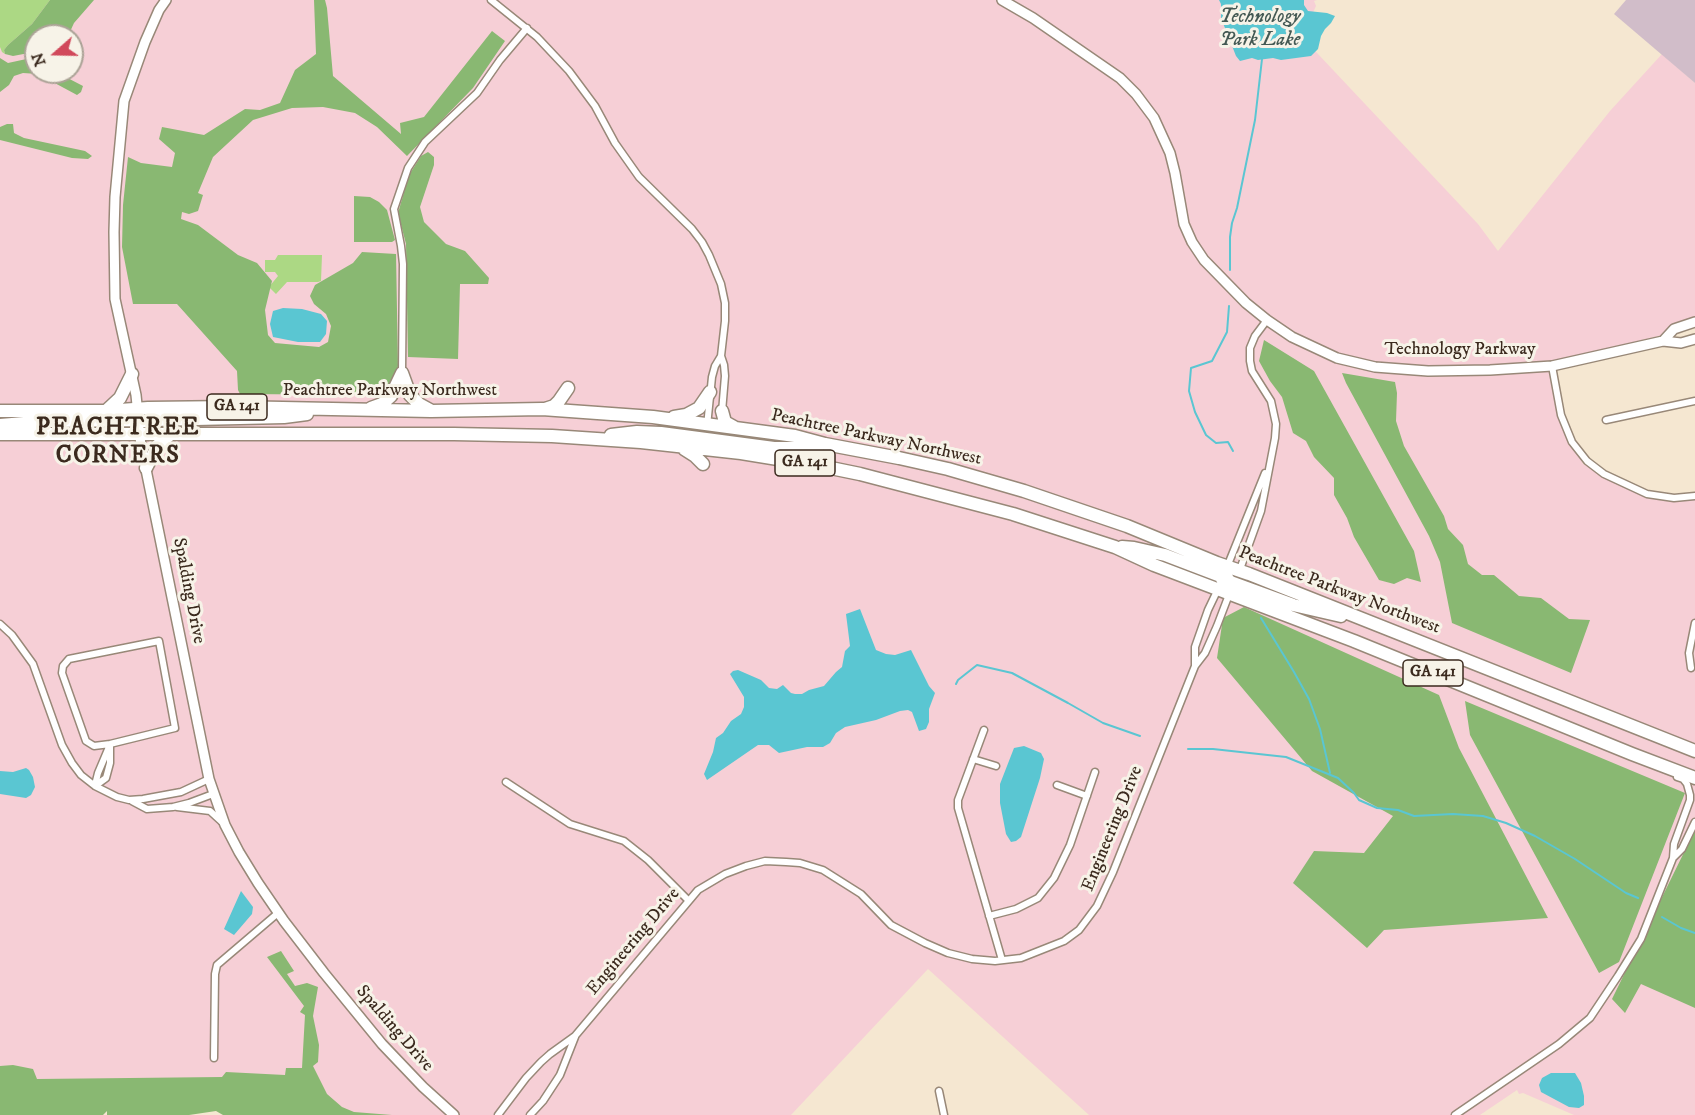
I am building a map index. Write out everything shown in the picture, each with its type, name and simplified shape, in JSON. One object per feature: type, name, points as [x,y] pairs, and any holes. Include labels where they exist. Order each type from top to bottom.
[{"type":"highway","points":[[368,409],[387,400],[393,393],[402,373]]},
{"type":"highway","points":[[402,373],[411,395],[430,411]]},
{"type":"highway","points":[[106,411],[120,398],[132,374]]},
{"type":"highway","points":[[542,409],[559,402],[568,388],[575,402],[588,411]]},
{"type":"highway","points":[[653,417],[691,413],[699,408],[710,392]]},
{"type":"highway","name":"Peachtree Parkway Northwest","points":[[0,434],[139,421],[233,407],[430,411],[542,409],[653,417],[767,456],[860,474],[1013,514],[1115,548],[1154,565],[1229,580],[1354,616],[1695,752]]},
{"type":"highway","name":"Peachtree Parkway Northwest","points":[[1,410],[106,411],[171,434],[474,434],[596,439],[680,447],[738,428],[795,436],[899,458],[1024,491],[1127,526],[1229,580],[1365,645],[1695,778]]},
{"type":"highway","points":[[722,411],[725,422],[738,428]]},
{"type":"highway","points":[[0,424],[48,421],[139,421]]},
{"type":"highway","points":[[596,439],[637,432],[712,438],[788,448],[825,444]]},
{"type":"highway","points":[[146,468],[158,445],[171,434]]},
{"type":"highway","points":[[680,447],[703,464]]},
{"type":"main road","name":"Spalding Drive","points":[[166,0],[145,42],[124,101],[115,197],[115,299],[132,374],[146,468],[209,779],[225,825],[239,852],[278,912],[382,1044],[423,1087],[454,1115]]},
{"type":"main road","name":"Technology Parkway","points":[[1002,0],[1033,18],[1120,78],[1136,94],[1154,118],[1170,153],[1181,212],[1192,242],[1204,260],[1246,303],[1292,337],[1337,358],[1376,367],[1428,371],[1552,366],[1663,342],[1681,343],[1695,339]]},
{"type":"main road","name":"Technology Parkway","points":[[1663,342],[1674,329],[1695,322]]},
{"type":"street","points":[[491,0],[527,28],[569,71],[595,106],[615,142],[639,177],[702,242],[718,275],[724,297],[725,321],[721,356],[715,366],[710,392],[712,438]]},
{"type":"street","points":[[402,373],[403,264],[394,209],[408,168],[425,142],[477,93],[500,60],[527,28]]},
{"type":"street","name":"Engineering Drive","points":[[1195,666],[1195,647],[1208,610],[1229,580],[1261,511],[1275,438],[1275,414],[1271,401],[1252,371],[1250,348],[1268,320]]},
{"type":"street","points":[[712,438],[722,411],[725,376],[721,356]]},
{"type":"street","points":[[1552,366],[1561,415],[1572,442],[1587,461],[1604,474],[1647,494],[1674,498],[1695,496]]},
{"type":"street","points":[[1606,420],[1695,401]]},
{"type":"street","name":"Engineering Drive","points":[[498,1115],[541,1062],[575,1036],[688,900],[712,881],[746,866],[765,861],[800,863],[823,870],[852,887],[891,924],[910,936],[948,953],[972,959],[1021,958],[1064,941],[1079,930],[1097,906],[1113,872],[1195,666],[1205,653],[1269,463]]},
{"type":"street","points":[[1690,668],[1689,653],[1695,623]]},
{"type":"street","points":[[0,624],[12,634],[33,664],[62,745],[81,775],[95,786],[147,809],[173,807],[213,794]]},
{"type":"street","points":[[159,641],[175,728],[110,744],[94,746],[86,741],[62,673],[63,666],[69,659],[159,641]]},
{"type":"street","points":[[984,730],[958,801],[958,808],[1002,960]]},
{"type":"street","points":[[95,786],[110,744]]},
{"type":"street","points":[[1455,1115],[1559,1044],[1590,1018],[1641,939],[1673,858],[1674,844],[1690,800],[1689,789],[1683,779],[1654,768],[1632,754]]},
{"type":"street","points":[[973,759],[996,766]]},
{"type":"street","points":[[989,916],[1016,909],[1038,898],[1054,878],[1070,845],[1095,772]]},
{"type":"street","points":[[129,800],[181,792],[209,779]]},
{"type":"street","points":[[506,782],[570,824],[624,841],[648,860],[688,900]]},
{"type":"street","points":[[1057,785],[1087,796]]},
{"type":"street","points":[[173,807],[210,811],[225,825]]},
{"type":"street","points":[[1673,858],[1682,849],[1695,822]]},
{"type":"street","points":[[214,1058],[217,965],[278,912]]},
{"type":"street","name":"Engineering Drive","points":[[530,1115],[543,1101],[560,1075],[575,1036]]},
{"type":"street","points":[[939,1091],[944,1115],[949,1115]]},
{"type":"shaded area","points":[[0,0],[1317,0],[1314,1],[1316,6],[1302,37],[1478,224],[1498,251],[1610,111],[1662,54],[1695,83],[1695,327],[1549,363],[1560,417],[1583,464],[1655,497],[1695,495],[1695,1115],[1574,1115],[1523,1093],[1519,1094],[1517,1090],[1480,1115],[1089,1115],[928,969],[791,1115],[266,1115],[252,1103],[0,1100]]},
{"type":"shaded area","points":[[1626,0],[1695,0],[1695,83],[1614,14]]},
{"type":"green space","points":[[0,0],[50,0],[32,24],[24,24],[24,31],[8,45],[4,50],[5,54],[0,47]]},
{"type":"green space","points":[[50,0],[94,0],[74,24],[32,24]]},
{"type":"green space","points":[[314,0],[325,0],[327,8],[333,76],[401,134],[400,123],[424,117],[492,31],[505,41],[473,88],[407,156],[377,127],[355,113],[323,107],[292,108],[253,120],[213,157],[198,193],[203,195],[198,211],[189,214],[182,212],[181,219],[198,225],[238,255],[257,263],[272,281],[265,310],[268,335],[275,343],[319,347],[328,342],[331,326],[326,314],[314,304],[310,296],[315,285],[353,263],[362,252],[396,254],[398,366],[395,384],[381,395],[240,394],[237,371],[177,304],[133,304],[122,247],[128,157],[141,163],[172,167],[175,153],[159,139],[162,127],[204,135],[245,109],[260,110],[280,103],[295,70],[316,54]]},
{"type":"green space","points":[[24,31],[24,54],[13,56],[5,54],[4,50]]},
{"type":"green space","points":[[0,58],[8,63],[24,60],[24,73],[14,76],[9,85],[0,92]]},
{"type":"green space","points":[[57,84],[83,86],[77,95]]},
{"type":"green space","points":[[13,124],[14,133],[24,138],[85,151],[92,156],[88,159],[72,158],[0,140],[0,127]]},
{"type":"green space","points":[[428,152],[434,157],[434,165],[420,207],[424,222],[446,244],[465,251],[489,278],[488,284],[460,284],[458,359],[408,357],[406,244],[398,213],[409,175],[421,156]]},
{"type":"green space","points":[[354,196],[370,197],[387,210],[395,240],[392,242],[354,242]]},
{"type":"green space","points":[[278,255],[322,255],[321,281],[287,282],[276,294],[269,287],[278,276],[275,272],[265,272],[265,260],[275,260]]},
{"type":"green space","points":[[1264,340],[1314,371],[1414,551],[1421,582],[1407,578],[1394,584],[1379,580],[1354,537],[1347,518],[1334,495],[1334,478],[1314,457],[1306,441],[1293,433],[1282,397],[1259,361]]},
{"type":"green space","points":[[1342,373],[1395,382],[1396,421],[1404,446],[1444,516],[1448,529],[1463,545],[1468,564],[1482,575],[1494,575],[1519,596],[1541,598],[1569,619],[1590,620],[1571,673],[1452,623],[1440,562],[1429,536]]},
{"type":"green space","points":[[1244,607],[1439,695],[1459,748],[1548,918],[1384,930],[1367,948],[1293,883],[1314,851],[1364,853],[1393,816],[1312,771],[1217,658],[1223,618]]},
{"type":"green space","points":[[1465,701],[1685,793],[1619,962],[1599,973],[1470,735]]},
{"type":"green space","points":[[1695,830],[1695,1008],[1641,984],[1625,1013],[1612,999]]},
{"type":"green space","points":[[281,951],[294,971],[287,974],[295,986],[307,983],[318,987],[313,1016],[319,1045],[318,1062],[313,1066],[327,1094],[342,1107],[354,1112],[392,1115],[223,1115],[216,1111],[189,1115],[107,1115],[107,1111],[103,1115],[0,1115],[0,1066],[13,1065],[33,1069],[37,1079],[222,1077],[226,1072],[285,1075],[286,1068],[302,1068],[305,1015],[300,1012],[304,1006],[267,957]]},
{"type":"water","name":"Technology Park Lake","points":[[1219,0],[1304,0],[1308,11],[1335,16],[1321,36],[1318,49],[1311,56],[1281,60],[1252,58],[1240,61],[1221,18]]},
{"type":"water","points":[[283,308],[302,309],[321,314],[327,321],[326,334],[320,342],[298,342],[273,337],[270,324],[273,311]]},
{"type":"water","points":[[860,609],[876,650],[895,655],[911,650],[929,686],[935,693],[929,709],[929,722],[926,729],[919,731],[912,712],[900,711],[876,720],[845,727],[823,747],[807,747],[779,753],[769,745],[758,745],[707,780],[704,774],[716,738],[723,733],[731,721],[741,714],[744,707],[744,697],[730,674],[738,670],[761,680],[769,688],[777,689],[783,685],[795,694],[802,694],[824,686],[842,667],[845,651],[850,646],[846,614]]},
{"type":"water","points":[[1024,746],[1041,753],[1044,759],[1021,837],[1011,842],[1006,834],[1000,803],[1000,784],[1014,748]]},
{"type":"water","points":[[26,768],[33,777],[35,787],[31,795],[26,798],[0,794],[0,771],[13,772]]},
{"type":"water","points":[[241,891],[253,907],[252,914],[234,935],[224,929]]},
{"type":"water","points":[[1551,1073],[1575,1073],[1581,1083],[1584,1105],[1579,1108],[1569,1107],[1541,1092],[1539,1085],[1542,1078]]},
{"type":"waterway","points":[[1230,270],[1232,223],[1255,120],[1262,59]]},
{"type":"waterway","points":[[1229,306],[1227,332],[1212,361],[1191,368],[1189,391],[1195,412],[1206,435],[1216,443],[1228,442],[1233,451]]},
{"type":"waterway","points":[[1261,618],[1309,699],[1320,729],[1330,773]]},
{"type":"waterway","points":[[956,684],[977,665],[1012,673],[1103,723],[1140,736]]},
{"type":"waterway","points":[[1188,749],[1213,749],[1286,757],[1338,778],[1359,800],[1377,808],[1398,810],[1414,816],[1453,814],[1483,816],[1506,823],[1535,836],[1626,893],[1638,898]]},
{"type":"waterway","points":[[1662,917],[1695,933]]},
{"type":"district","name":"PEACHTREE CORNERS","points":[[118,443]]}]
